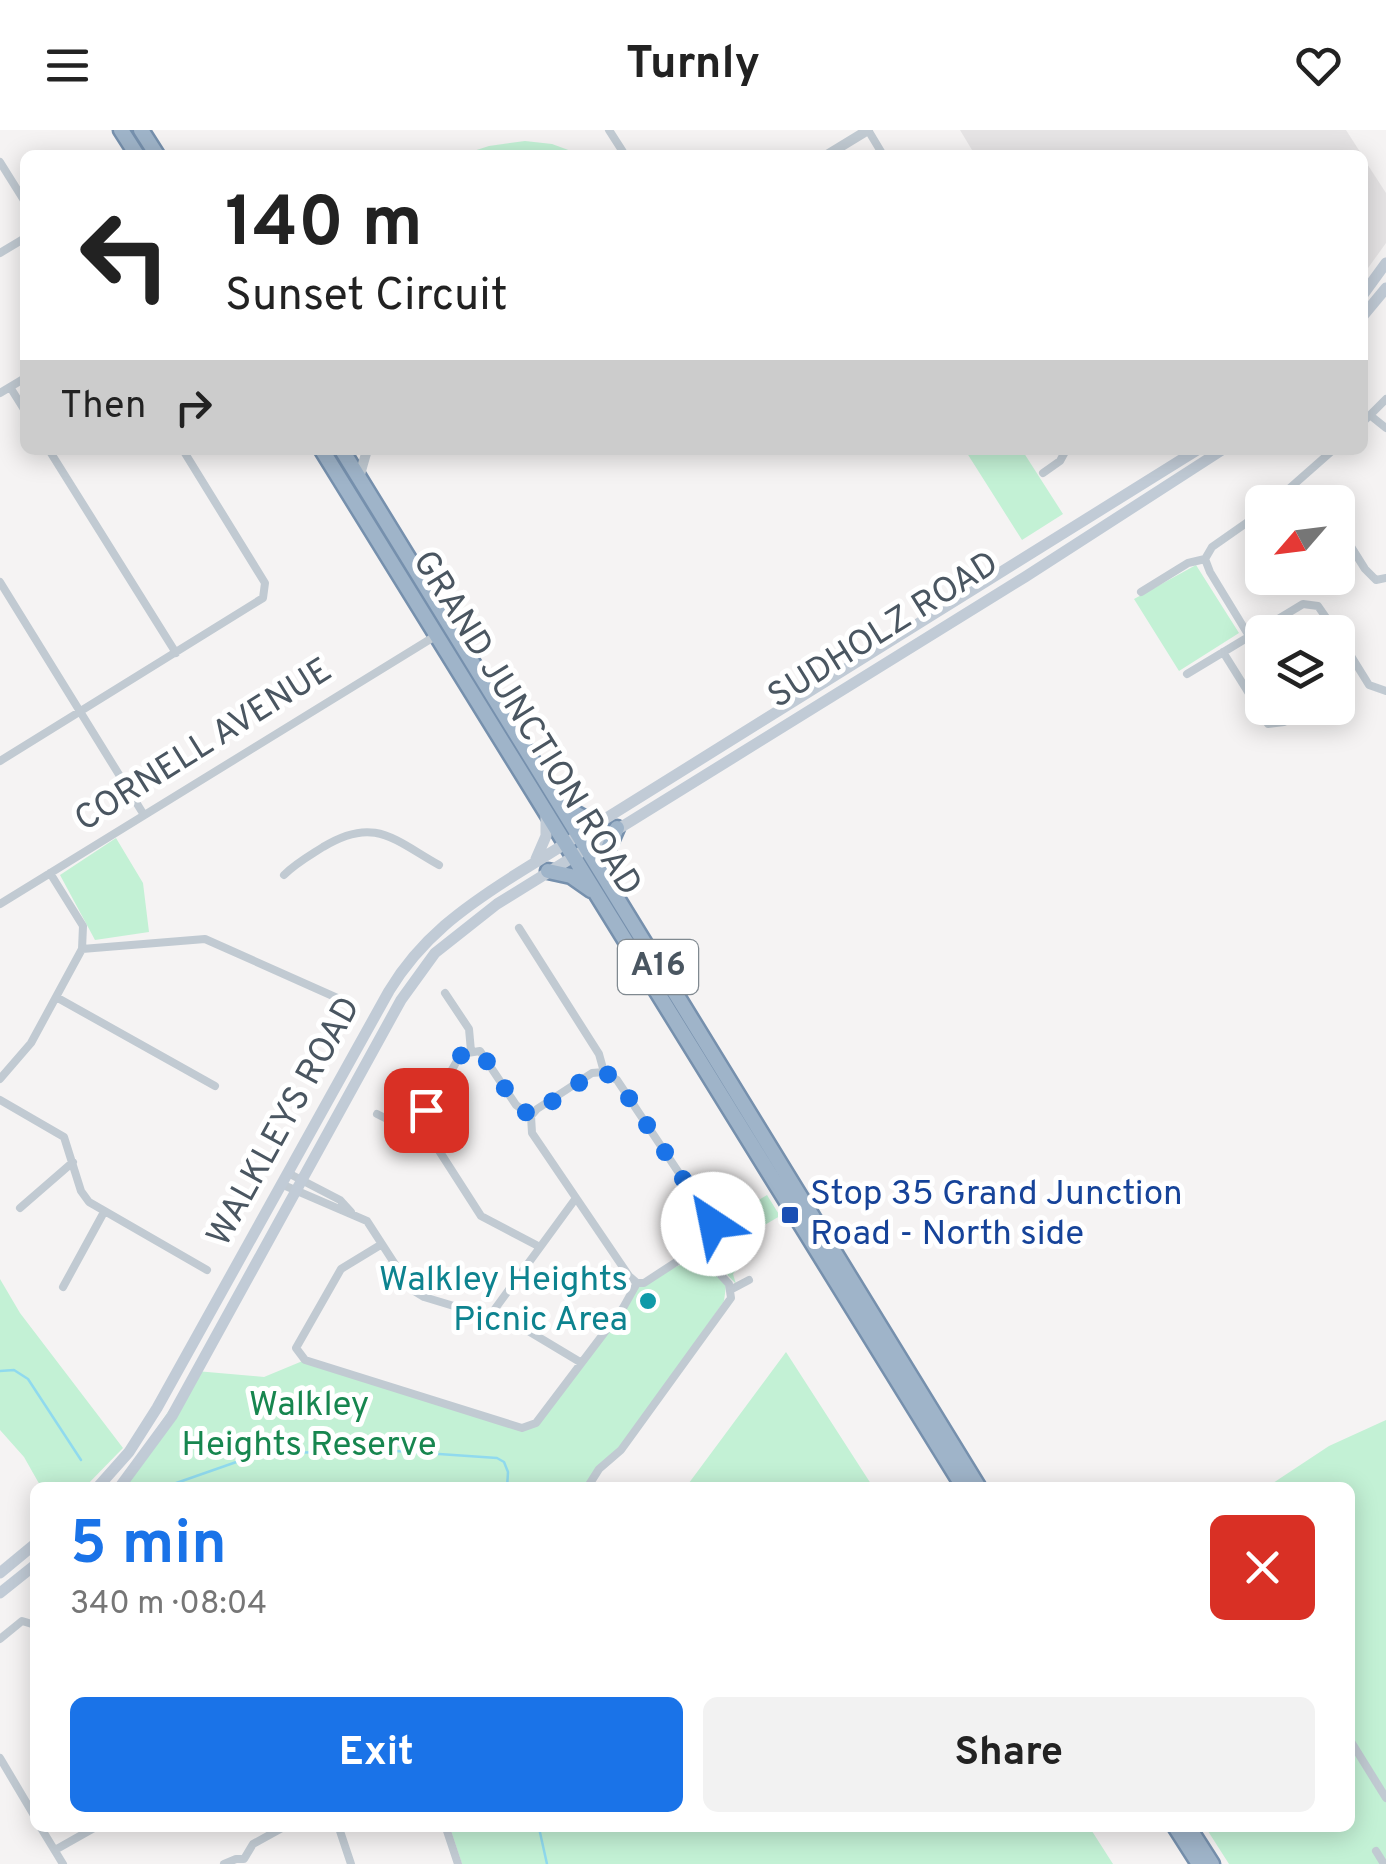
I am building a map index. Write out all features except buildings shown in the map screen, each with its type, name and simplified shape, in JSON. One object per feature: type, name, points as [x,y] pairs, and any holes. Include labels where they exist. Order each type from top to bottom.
[{"type":"highway","name":"GRAND JUNCTION ROAD","points":[[338,455],[359,478],[443,631]]},
{"type":"highway","name":"GRAND JUNCTION ROAD","points":[[338,455],[601,888],[975,1482]]},
{"type":"highway","points":[[551,807],[601,822]]},
{"type":"highway","points":[[541,867],[601,888],[607,848],[617,828]]},
{"type":"highway","name":"GRAND JUNCTION ROAD","points":[[601,888],[960,1482]]},
{"type":"highway","points":[[1179,1832],[1199,1864]]},
{"type":"highway","points":[[1192,1832],[1212,1864]]},
{"type":"main road","points":[[1368,288],[1386,263]]},
{"type":"main road","points":[[1368,310],[1386,288]]},
{"type":"main road","name":"SUDHOLZ ROAD","points":[[575,846],[601,822],[1190,455]]},
{"type":"main road","name":"SUDHOLZ ROAD","points":[[575,846],[617,828],[1025,577],[1214,455]]},
{"type":"main road","points":[[541,867],[551,807]]},
{"type":"main road","name":"WALKLEYS ROAD","points":[[102,1482],[157,1408],[389,991],[414,954],[457,913],[575,846]]},
{"type":"main road","name":"WALKLEYS ROAD","points":[[124,1482],[172,1416],[425,965],[457,933],[541,867]]},
{"type":"main road","points":[[0,1573],[30,1548]]},
{"type":"main road","points":[[0,1593],[30,1568]]},
{"type":"street","points":[[835,150],[868,130]]},
{"type":"street","points":[[0,162],[20,194]]},
{"type":"street","points":[[0,393],[20,381]]},
{"type":"street","points":[[10,387],[20,403]]},
{"type":"street","points":[[1386,399],[1370,416],[1386,428]]},
{"type":"street","points":[[52,455],[176,653]]},
{"type":"street","points":[[0,762],[260,601],[266,593],[265,583],[186,455]]},
{"type":"street","points":[[359,478],[365,455]]},
{"type":"street","points":[[1043,473],[1063,455]]},
{"type":"street","points":[[1294,485],[1328,455]]},
{"type":"street","points":[[1141,592],[1188,563],[1205,558],[1212,547],[1245,524]]},
{"type":"street","points":[[1355,554],[1376,580],[1386,578]]},
{"type":"street","points":[[1205,558],[1245,629]]},
{"type":"street","points":[[0,582],[144,815]]},
{"type":"street","points":[[1282,615],[1310,602],[1324,615]]},
{"type":"street","name":"CORNELL AVENUE","points":[[0,904],[443,631]]},
{"type":"street","points":[[1187,674],[1245,638]]},
{"type":"street","points":[[1223,652],[1245,687]]},
{"type":"street","points":[[1355,663],[1369,686],[1386,692]]},
{"type":"street","points":[[284,874],[342,836],[360,830],[382,834],[439,865]]},
{"type":"street","points":[[0,1079],[31,1044],[82,949],[83,926],[50,873]]},
{"type":"street","points":[[519,928],[599,1054],[604,1072]]},
{"type":"street","points":[[526,940],[538,932]]},
{"type":"street","points":[[82,949],[204,939],[354,1005]]},
{"type":"street","points":[[445,992],[469,1029],[472,1050]]},
{"type":"street","points":[[56,998],[214,1086]]},
{"type":"street","points":[[531,1116],[516,1105],[480,1051],[472,1050],[462,1054],[426,1110],[426,1126],[482,1216],[540,1247]]},
{"type":"street","points":[[604,1072],[617,1080],[713,1224],[710,1240],[644,1283],[637,1283],[532,1134],[531,1116],[592,1074],[604,1072]]},
{"type":"street","points":[[0,1100],[64,1136],[86,1199],[207,1270]]},
{"type":"street","points":[[377,1114],[405,1128],[426,1126]]},
{"type":"street","points":[[20,1208],[73,1162]]},
{"type":"street","points":[[285,1178],[367,1221],[411,1288],[424,1298],[520,1326],[580,1362]]},
{"type":"street","points":[[489,1317],[576,1198]]},
{"type":"street","points":[[63,1287],[104,1212]]},
{"type":"street","points":[[382,1244],[341,1269],[332,1281],[296,1348],[305,1360],[522,1428],[536,1423],[637,1283]]},
{"type":"street","points":[[698,1250],[732,1289]]},
{"type":"street","points":[[591,1482],[620,1450],[725,1308],[732,1289],[750,1280]]},
{"type":"street","points":[[0,1639],[22,1622],[30,1624]]},
{"type":"street","points":[[1355,1748],[1386,1798]]},
{"type":"street","points":[[0,1758],[30,1809]]},
{"type":"street","points":[[44,1832],[63,1864]]},
{"type":"street","points":[[55,1850],[87,1832]]},
{"type":"street","points":[[224,1864],[236,1858],[246,1862],[253,1844],[275,1832]]},
{"type":"street","points":[[340,1832],[351,1864]]},
{"type":"street","points":[[447,1832],[458,1864]]},
{"type":"street","points":[[1376,1851],[1384,1864]]},
{"type":"shaded area","points":[[960,130],[1346,130],[1359,150],[972,150]]},
{"type":"shaded area","points":[[1368,165],[1386,193],[1386,243],[1368,268]]},
{"type":"green space","points":[[525,141],[568,150],[477,150]]},
{"type":"green space","points":[[968,455],[1025,455],[1063,514],[1022,540]]},
{"type":"green space","points":[[1196,565],[1239,633],[1179,671],[1134,599]]},
{"type":"green space","points":[[116,838],[143,883],[149,932],[95,940],[60,875]]},
{"type":"green space","points":[[767,1195],[780,1216],[741,1239],[737,1253],[743,1263],[733,1274],[736,1284],[707,1254],[718,1235],[715,1227]]},
{"type":"green space","name":"Walkley Heights Reserve","points":[[701,1258],[726,1286],[724,1301],[621,1450],[592,1482],[120,1482],[196,1371],[264,1377],[305,1360],[522,1428],[536,1423],[637,1283]]},
{"type":"green space","points":[[0,1279],[20,1313],[123,1448],[90,1482],[38,1482],[24,1457],[0,1430]]},
{"type":"green space","points":[[786,1352],[870,1482],[690,1482]]},
{"type":"green space","points":[[1386,1420],[1386,1864],[1229,1864],[1209,1832],[1355,1832],[1355,1482],[1275,1482],[1329,1446]]},
{"type":"green space","points":[[451,1832],[1093,1832],[1113,1864],[462,1864]]},
{"type":"waterway","points":[[0,1371],[14,1370],[28,1379],[81,1460]]},
{"type":"waterway","points":[[179,1482],[259,1454],[381,1450],[497,1458],[504,1462],[507,1482]]},
{"type":"waterway","points":[[540,1832],[547,1864]]},
{"type":"place","name":"Stop 35 Grand Junction Road - North side","points":[[790,1215]]},
{"type":"place","name":"Walkley Heights Picnic Area","points":[[648,1301]]},
{"type":"route","points":[[426,1110],[462,1054],[472,1050],[480,1051],[516,1105],[531,1116],[592,1074],[604,1072],[617,1080],[713,1224]]}]
